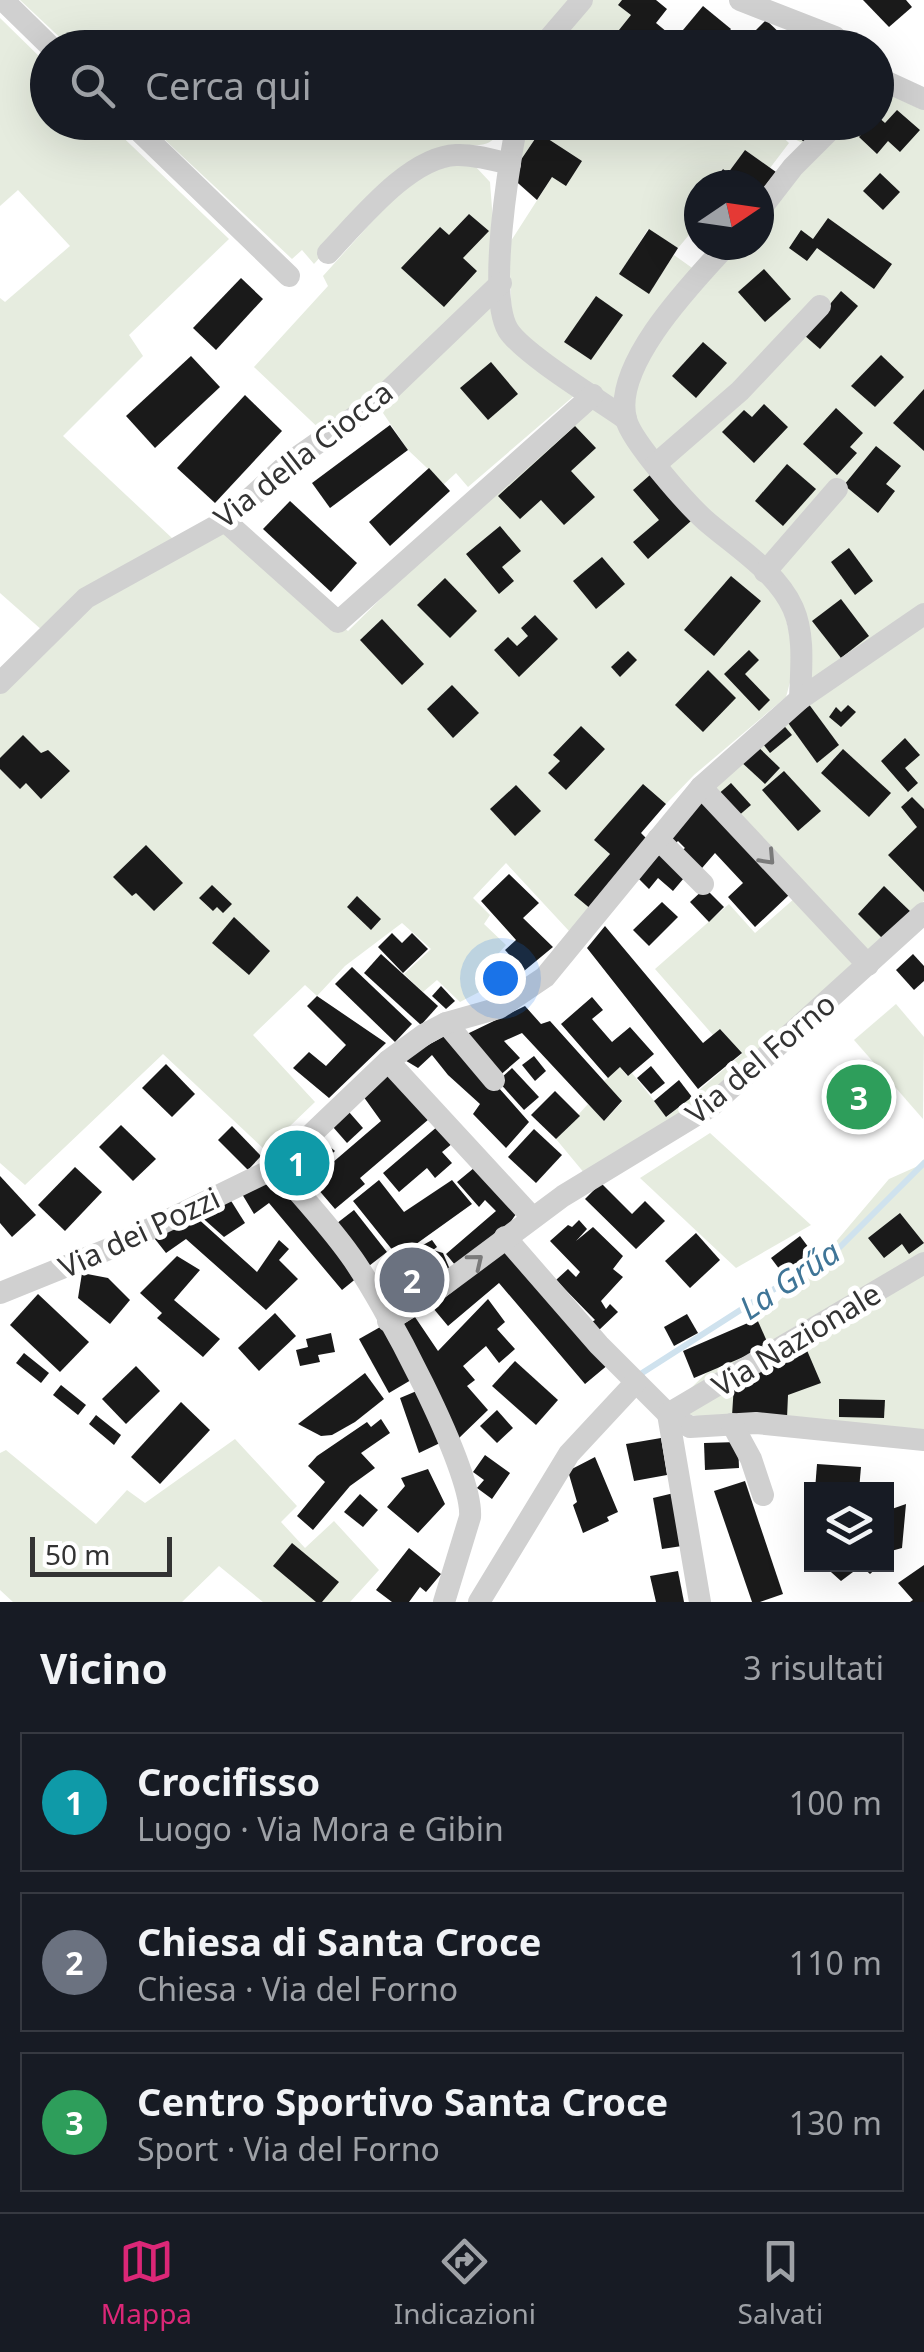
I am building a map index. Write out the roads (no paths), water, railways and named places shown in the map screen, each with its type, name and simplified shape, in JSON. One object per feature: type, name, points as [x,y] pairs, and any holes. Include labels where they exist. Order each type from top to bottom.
[{"type":"street","points":[[3,0],[34,30]]},
{"type":"street","points":[[556,30],[582,0]]},
{"type":"street","points":[[740,0],[818,30]]},
{"type":"street","points":[[894,86],[924,100]]},
{"type":"street","points":[[149,140],[289,276]]},
{"type":"street","points":[[514,140],[500,302],[508,330],[536,356],[626,419],[640,445],[703,518],[766,572],[786,595],[800,628],[800,698]]},
{"type":"street","points":[[774,191],[820,140]]},
{"type":"street","points":[[328,253],[399,181],[435,159],[456,154],[510,164]]},
{"type":"street","points":[[626,419],[626,385],[641,353],[714,260]]},
{"type":"street","name":"Via della Ciocca","points":[[0,683],[86,598],[225,521],[290,463],[379,400],[501,282]]},
{"type":"street","points":[[656,464],[740,390],[820,306]]},
{"type":"street","points":[[225,521],[338,622],[593,395]]},
{"type":"street","points":[[766,572],[837,489]]},
{"type":"street","name":"Via dei Pozzi","points":[[0,1293],[108,1250],[276,1167],[388,1061],[425,1034],[446,1023],[499,1008],[545,977],[586,932],[701,787],[800,698],[924,614]]},
{"type":"street","points":[[701,787],[868,965]]},
{"type":"street","points":[[658,840],[704,884]]},
{"type":"street","name":"Via del Forno","points":[[388,1320],[445,1284],[532,1217],[711,1106],[924,913]]},
{"type":"street","points":[[446,1023],[494,1080]]},
{"type":"street","points":[[388,1061],[532,1217]]},
{"type":"street","points":[[276,1167],[351,1256],[388,1320],[462,1473],[471,1505],[468,1529],[444,1602]]},
{"type":"street","points":[[504,1237],[668,1414],[700,1602]]},
{"type":"street","name":"Via Nazionale","points":[[924,1264],[668,1414],[690,1427],[732,1424],[827,1428],[924,1440]]},
{"type":"street","points":[[479,1602],[569,1454],[636,1382]]},
{"type":"street","points":[[732,1424],[752,1459],[763,1495]]},
{"type":"waterway","name":"La Grűa","points":[[639,1375],[767,1293],[826,1261],[924,1163]]},
{"type":"place","name":"Centro Sportivo Santa Croce","points":[[859,1097]]},
{"type":"place","name":"Crocifisso","points":[[297,1163]]},
{"type":"place","name":"Chiesa di Santa Croce","points":[[412,1280]]}]
